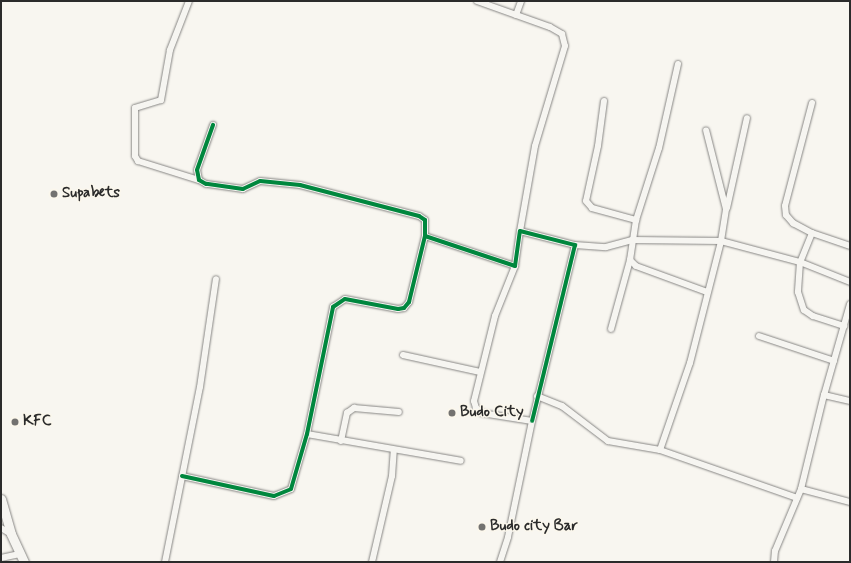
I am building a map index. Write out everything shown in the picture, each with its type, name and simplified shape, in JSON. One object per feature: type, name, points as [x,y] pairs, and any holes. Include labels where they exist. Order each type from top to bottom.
[{"type":"main road","points":[[1,499],[11,534],[22,558]]},
{"type":"street","points":[[182,476],[274,496],[283,494],[291,488],[307,434],[332,307],[345,299],[398,309],[404,308],[409,302],[425,236],[425,220],[418,216],[300,185],[260,180],[243,189],[206,184],[200,180],[138,161],[135,156],[135,108],[161,100],[170,50],[189,1]]},
{"type":"street","points":[[477,1],[550,27],[562,34],[565,46],[535,146],[515,266],[495,316],[474,401],[476,408],[482,413],[532,420]]},
{"type":"street","points":[[516,15],[521,1]]},
{"type":"street","points":[[611,329],[630,260],[636,220],[659,148],[678,64]]},
{"type":"street","points":[[604,101],[598,146],[586,201],[592,208],[636,220]]},
{"type":"street","points":[[812,103],[785,206],[786,215],[793,223],[812,233],[850,246]]},
{"type":"street","points":[[660,450],[681,393],[708,292],[721,242],[726,209],[748,118]]},
{"type":"street","points":[[200,180],[197,170],[213,125]]},
{"type":"street","points":[[706,130],[726,209]]},
{"type":"street","points":[[520,231],[575,245],[606,247],[632,240],[721,242],[800,262],[850,282]]},
{"type":"street","points":[[812,233],[800,262],[798,292],[804,310],[813,316],[844,326]]},
{"type":"street","points":[[425,236],[515,266]]},
{"type":"street","points":[[500,562],[508,537],[537,396],[575,245]]},
{"type":"street","points":[[630,260],[636,266],[708,292]]},
{"type":"street","points":[[165,562],[200,387],[216,279]]},
{"type":"street","points":[[774,562],[775,551],[801,489],[824,395],[850,304]]},
{"type":"street","points":[[758,336],[834,361]]},
{"type":"street","points":[[403,356],[480,372]]},
{"type":"street","points":[[824,395],[850,401]]},
{"type":"street","points":[[537,396],[562,406],[608,441],[660,450],[797,498]]},
{"type":"street","points":[[341,441],[347,413],[354,408],[399,412]]},
{"type":"street","points":[[307,434],[461,461]]},
{"type":"street","points":[[372,562],[392,476],[394,450]]},
{"type":"street","points":[[801,489],[850,502]]},
{"type":"street","points":[[1,528],[11,534]]},
{"type":"street","points":[[1,558],[22,558]]},
{"type":"cycle path","points":[[182,476],[274,496],[291,489],[307,434],[333,307],[345,299],[398,309],[404,308],[409,302],[425,236],[425,220],[419,216],[300,185],[260,181],[243,189],[206,184],[199,180],[197,170],[213,125]]},
{"type":"cycle path","points":[[425,236],[515,266],[520,231],[575,245],[532,421]]},
{"type":"place","name":"Supabets","points":[[54,194]]},
{"type":"place","name":"Budo City","points":[[452,413]]},
{"type":"place","name":"KFC","points":[[15,422]]},
{"type":"place","name":"Budo city Bar","points":[[482,527]]}]
